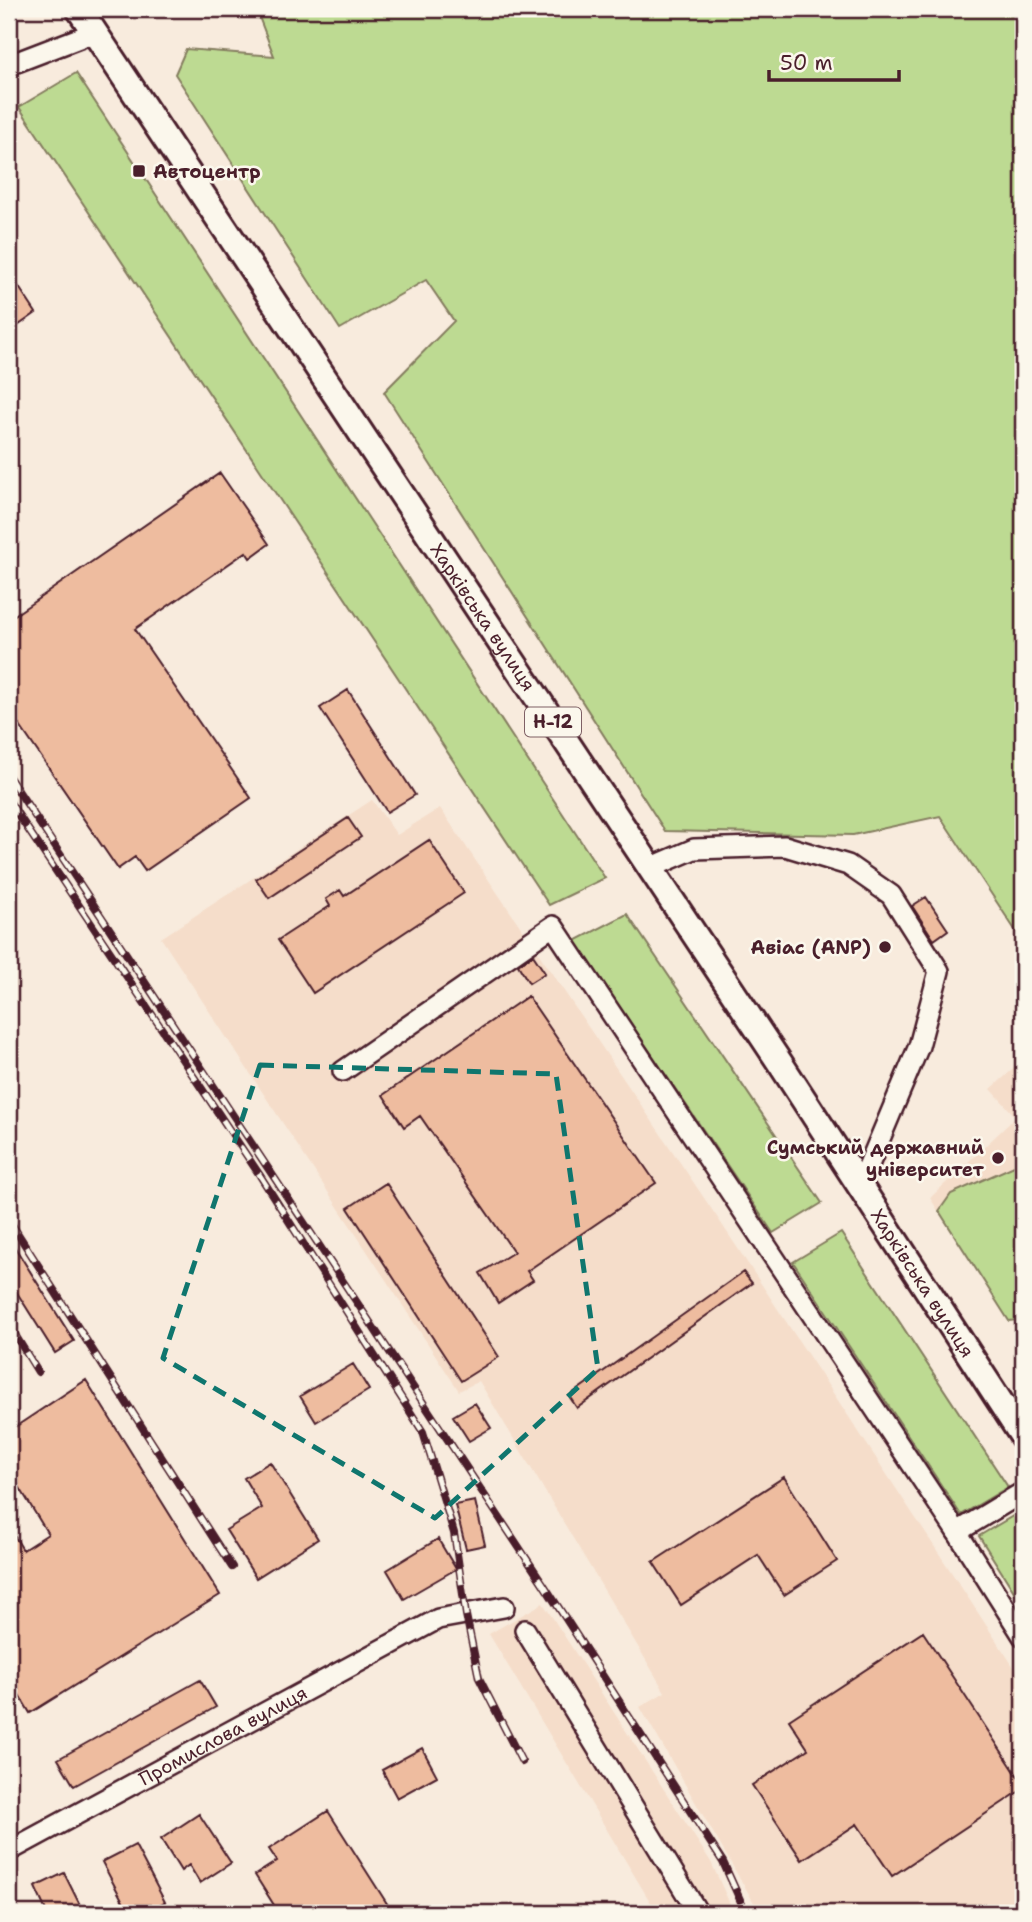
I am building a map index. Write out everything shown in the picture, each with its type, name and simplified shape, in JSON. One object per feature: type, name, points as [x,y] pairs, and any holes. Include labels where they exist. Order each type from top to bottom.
[{"type":"main road","name":"Харківська вулиця","points":[[79,9],[650,868],[1023,1437]]},
{"type":"street","points":[[9,65],[94,32]]},
{"type":"street","points":[[650,868],[694,849],[785,846],[848,865],[891,895],[939,971],[919,1046],[860,1186]]},
{"type":"street","points":[[343,1071],[553,926],[957,1532],[1023,1636]]},
{"type":"street","points":[[957,1532],[1023,1492]]},
{"type":"street","name":"Промислова вулиця","points":[[9,1851],[438,1619],[504,1607]]},
{"type":"street","points":[[525,1630],[698,1913]]},
{"type":"highlighted area","points":[[260,1065],[556,1074],[598,1369],[435,1518],[163,1358]]},
{"type":"shaded area","points":[[372,800],[397,835],[440,808],[721,1223],[1023,1681],[1023,1913],[760,1913],[640,1707],[665,1692],[479,1381],[459,1391],[161,938]]},
{"type":"shaded area","name":"Сумський державний університет","points":[[1023,1060],[1023,1329],[1017,1320],[1009,1321],[930,1198],[1016,1117],[991,1089]]},
{"type":"shaded area","points":[[543,1603],[711,1862],[734,1913],[657,1913],[489,1634]]},
{"type":"green space","points":[[256,9],[1023,9],[1023,942],[940,816],[853,835],[665,831],[384,392],[454,321],[426,280],[340,329],[175,74],[186,49],[274,56]]},
{"type":"green space","points":[[76,73],[605,878],[549,905],[19,107]]},
{"type":"green space","points":[[627,914],[822,1203],[773,1233],[575,941]]},
{"type":"green space","name":"Сумський державний університет","points":[[1023,1162],[1023,1329],[1017,1320],[1009,1321],[939,1211],[951,1194]]},
{"type":"green space","points":[[841,1233],[1008,1487],[961,1515],[793,1262]]},
{"type":"green space","points":[[1023,1510],[1023,1606],[979,1536]]},
{"type":"building","points":[[9,272],[36,313],[9,332]]},
{"type":"building","points":[[220,473],[269,544],[250,558],[246,552],[135,629],[251,798],[145,871],[135,857],[118,869],[9,710],[9,619]]},
{"type":"building","points":[[348,690],[415,795],[387,812],[320,708]]},
{"type":"building","points":[[348,818],[361,837],[269,898],[256,879]]},
{"type":"building","points":[[429,840],[464,893],[313,993],[278,940],[330,906],[326,899],[340,890],[344,896]]},
{"type":"building","points":[[926,897],[948,930],[934,940],[912,906]]},
{"type":"building","points":[[533,955],[545,973],[529,983],[518,965]]},
{"type":"building","points":[[528,996],[656,1183],[527,1271],[533,1280],[498,1303],[480,1273],[514,1252],[420,1116],[404,1127],[383,1095]]},
{"type":"building","points":[[386,1183],[499,1357],[461,1381],[348,1208]]},
{"type":"building","points":[[9,1238],[74,1341],[55,1353],[9,1280]]},
{"type":"building","points":[[743,1272],[752,1283],[577,1408],[569,1396]]},
{"type":"building","points":[[353,1364],[369,1390],[316,1422],[300,1396]]},
{"type":"building","points":[[86,1380],[220,1595],[30,1713],[9,1678],[9,1527],[23,1550],[48,1534],[9,1470],[9,1431]]},
{"type":"building","points":[[475,1403],[491,1428],[469,1441],[453,1416]]},
{"type":"building","points":[[270,1462],[318,1539],[256,1578],[226,1530],[262,1508],[244,1478]]},
{"type":"building","points":[[784,1477],[837,1561],[784,1595],[758,1555],[681,1605],[653,1562]]},
{"type":"building","points":[[475,1501],[485,1545],[466,1549],[455,1505]]},
{"type":"building","points":[[438,1539],[456,1569],[404,1599],[387,1570]]},
{"type":"building","points":[[923,1632],[1023,1784],[1023,1789],[892,1876],[857,1824],[802,1860],[752,1785],[808,1749],[789,1720]]},
{"type":"building","points":[[200,1680],[216,1707],[74,1786],[58,1759]]},
{"type":"building","points":[[422,1748],[437,1776],[397,1798],[382,1770]]},
{"type":"building","points":[[328,1811],[393,1913],[279,1913],[255,1875],[277,1861],[269,1849]]},
{"type":"building","points":[[199,1814],[231,1863],[200,1883],[189,1865],[181,1871],[161,1839]]},
{"type":"building","points":[[135,1845],[165,1902],[142,1913],[129,1913],[102,1862]]},
{"type":"building","points":[[64,1873],[84,1913],[47,1913],[35,1887]]},
{"type":"railway","points":[[9,777],[544,1585],[723,1862],[746,1913]]},
{"type":"railway","points":[[9,801],[259,1174],[423,1432],[454,1533],[466,1615],[479,1678],[522,1762]]},
{"type":"railway","points":[[9,1220],[232,1567]]},
{"type":"railway","points":[[9,1325],[38,1372]]},
{"type":"place","name":"Автоцентр","points":[[139,171]]},
{"type":"place","name":"Авіас (ANP)","points":[[885,947]]},
{"type":"place","name":"Сумський державний університет","points":[[998,1158]]}]
